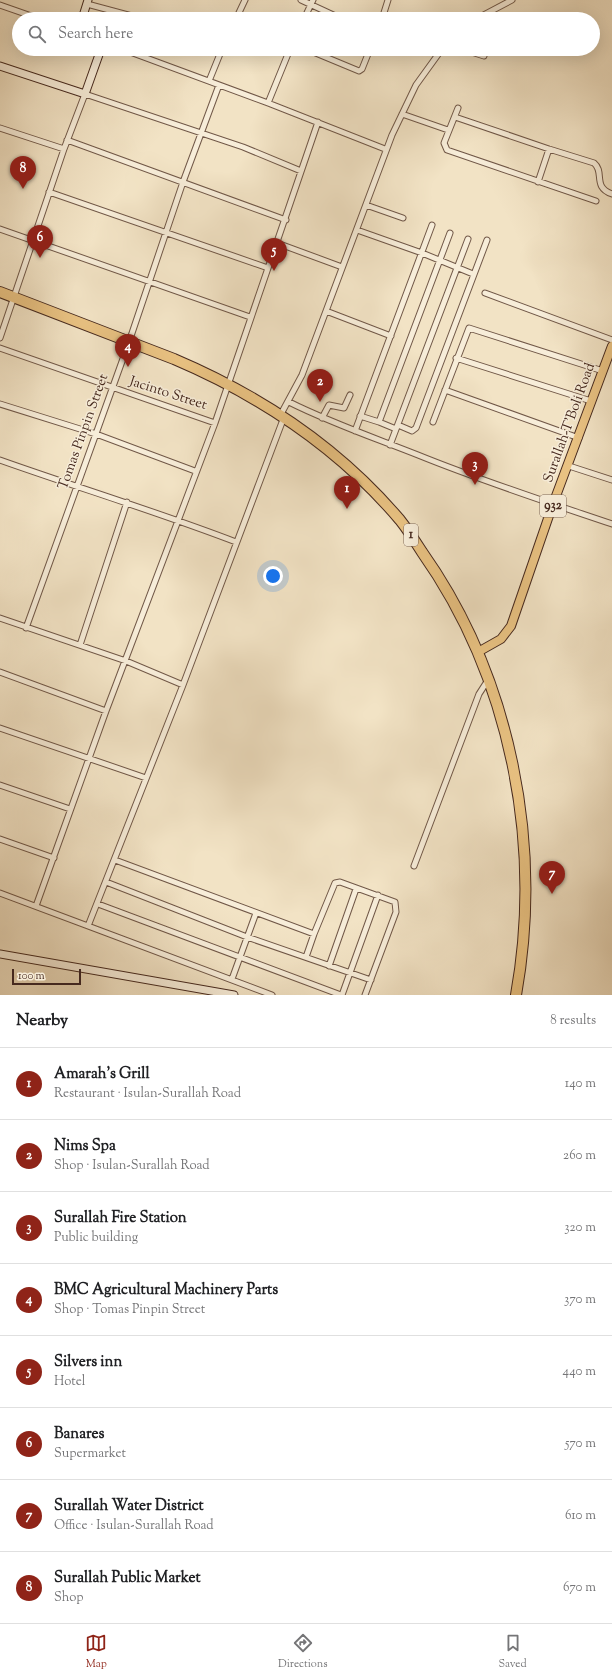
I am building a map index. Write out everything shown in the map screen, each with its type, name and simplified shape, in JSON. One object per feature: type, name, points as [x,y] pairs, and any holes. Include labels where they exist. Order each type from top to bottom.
[{"type":"highway","name":"1","points":[[0,292],[174,359],[228,384],[283,415],[318,442],[362,481],[400,520],[447,588],[478,652],[488,679],[511,757],[519,800],[524,842],[524,933],[516,995]]},
{"type":"main road","name":"Surallah-T'Boli Road","points":[[478,652],[501,639],[511,626],[553,504],[569,466],[591,401],[612,346]]},
{"type":"street","points":[[239,12],[245,0]]},
{"type":"street","points":[[300,0],[311,2],[329,12]]},
{"type":"street","points":[[384,12],[388,0]]},
{"type":"street","points":[[489,12],[512,0]]},
{"type":"street","points":[[84,12],[88,2],[120,12]]},
{"type":"street","points":[[307,12],[311,2]]},
{"type":"street","points":[[0,4],[21,12]]},
{"type":"street","points":[[0,338],[67,140],[99,56]]},
{"type":"street","points":[[141,56],[318,122],[385,149]]},
{"type":"street","points":[[209,81],[219,56]]},
{"type":"street","points":[[268,103],[287,56]]},
{"type":"street","points":[[323,56],[360,71],[367,56]]},
{"type":"street","points":[[88,926],[98,904],[183,685],[283,415],[302,375],[357,230],[385,149],[416,85],[437,56]]},
{"type":"street","points":[[0,66],[202,133],[302,171]]},
{"type":"street","name":"Tomas Pinpin Street","points":[[26,628],[129,342],[183,182],[219,85]]},
{"type":"street","points":[[458,108],[444,143],[447,150],[596,201]]},
{"type":"street","points":[[402,114],[448,130]]},
{"type":"street","points":[[455,117],[596,164],[601,187],[604,191],[612,194]]},
{"type":"street","points":[[36,906],[88,759],[126,661],[195,471],[215,423],[250,317],[286,220],[318,122]]},
{"type":"street","points":[[0,128],[64,149]]},
{"type":"street","points":[[67,140],[286,220]]},
{"type":"street","points":[[538,182],[549,149]]},
{"type":"street","points":[[49,192],[167,231],[268,268]]},
{"type":"street","points":[[366,205],[403,218]]},
{"type":"street","points":[[355,431],[432,225]]},
{"type":"street","points":[[0,229],[250,317]]},
{"type":"street","points":[[357,230],[422,253],[473,274]]},
{"type":"street","points":[[379,422],[450,233]]},
{"type":"street","points":[[390,445],[456,267],[468,239]]},
{"type":"street","points":[[360,416],[412,431],[416,429],[487,240]]},
{"type":"street","points":[[277,243],[342,268]]},
{"type":"street","points":[[485,293],[612,340]]},
{"type":"street","points":[[326,311],[391,336]]},
{"type":"street","points":[[433,422],[467,330],[470,328],[603,371]]},
{"type":"street","name":"Jacinto Street","points":[[0,348],[112,389],[215,423]]},
{"type":"street","points":[[456,358],[591,401]]},
{"type":"street","points":[[445,390],[579,438]]},
{"type":"street","points":[[322,418],[329,406],[344,408],[350,395]]},
{"type":"street","points":[[289,402],[322,418],[390,445],[612,524]]},
{"type":"street","points":[[0,404],[96,434],[195,471]]},
{"type":"street","points":[[0,460],[77,487],[127,502],[236,542]]},
{"type":"street","points":[[569,466],[612,480]]},
{"type":"street","points":[[80,645],[127,502]]},
{"type":"street","points":[[0,618],[126,661],[183,685]]},
{"type":"street","points":[[0,672],[106,711]]},
{"type":"street","points":[[414,866],[479,694],[488,679]]},
{"type":"street","points":[[0,728],[146,778]]},
{"type":"street","points":[[0,785],[70,810]]},
{"type":"street","points":[[0,839],[54,858]]},
{"type":"street","points":[[115,860],[314,934]]},
{"type":"street","points":[[106,882],[247,937],[371,980]]},
{"type":"street","points":[[306,957],[335,883],[338,882],[395,902],[397,907],[365,995]]},
{"type":"street","points":[[329,966],[356,889]]},
{"type":"street","points":[[0,893],[272,995]]},
{"type":"street","points":[[98,904],[341,995],[378,895]]},
{"type":"street","points":[[232,980],[256,913]]},
{"type":"street","points":[[0,954],[234,995]]},
{"type":"place","name":"Surallah Public Market","points":[[23,189]]},
{"type":"place","name":"Banares","points":[[40,258]]},
{"type":"place","name":"Silvers inn","points":[[274,271]]},
{"type":"place","name":"BMC Agricultural Machinery Parts","points":[[128,367]]},
{"type":"place","name":"Nims Spa","points":[[320,402]]},
{"type":"place","name":"Surallah Fire Station","points":[[475,485]]},
{"type":"place","name":"Amarah's Grill","points":[[347,509]]},
{"type":"place","name":"Surallah Water District","points":[[552,894]]}]
